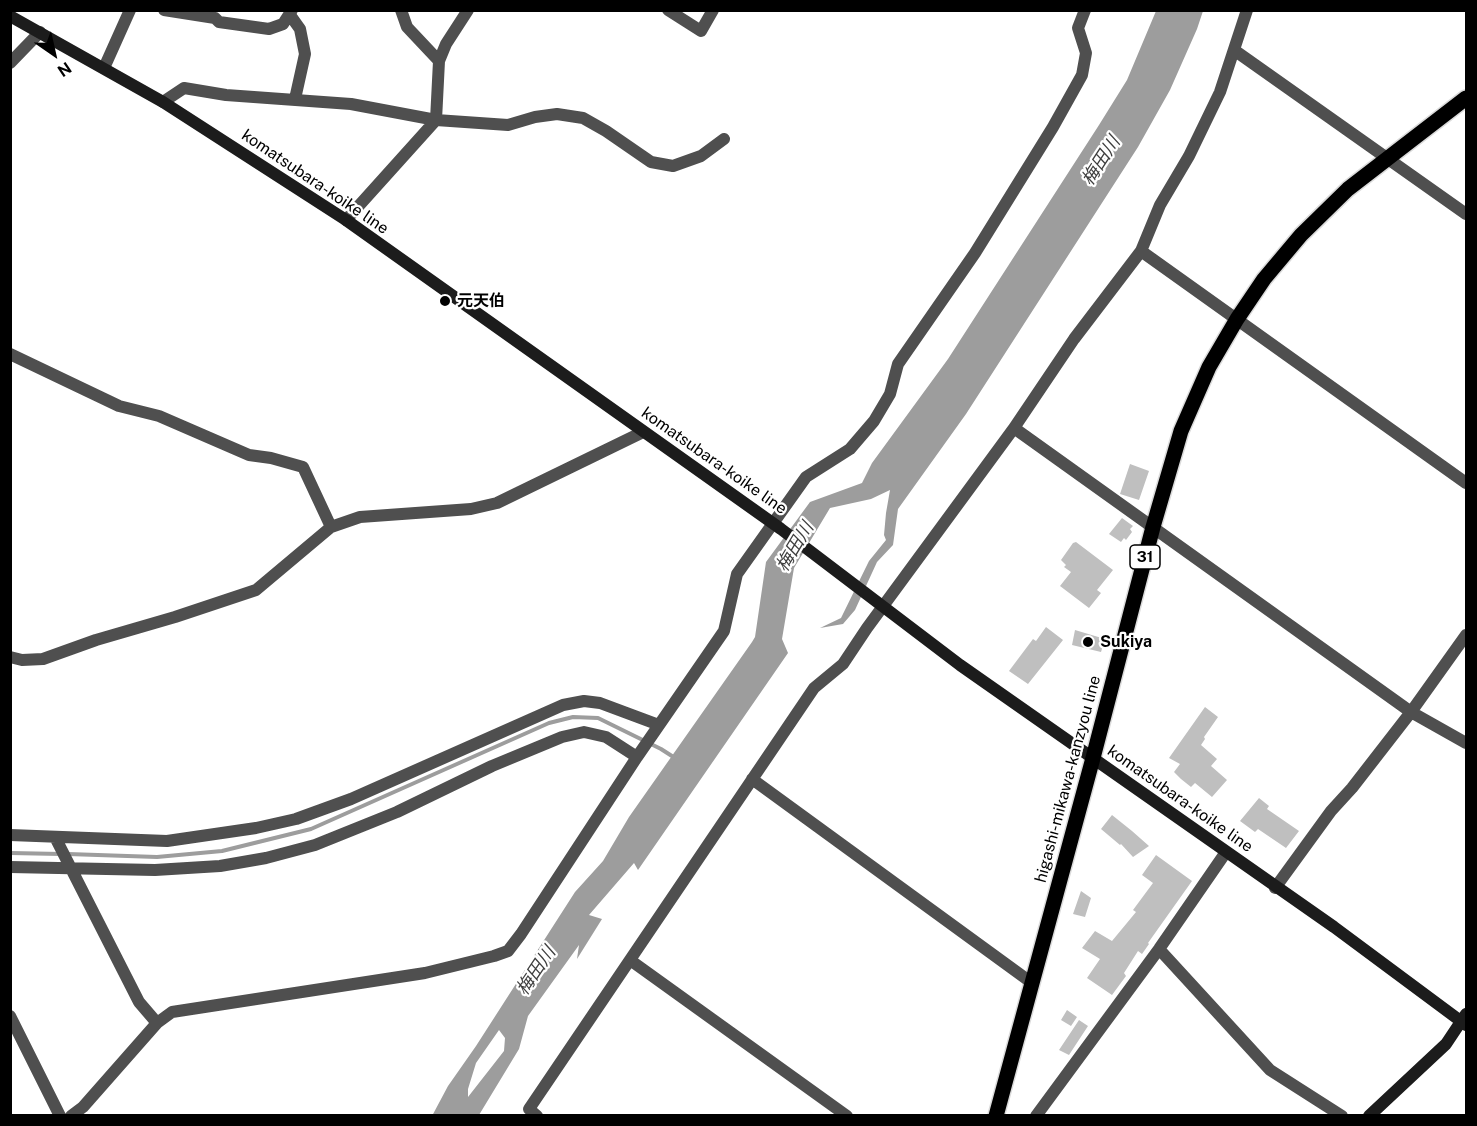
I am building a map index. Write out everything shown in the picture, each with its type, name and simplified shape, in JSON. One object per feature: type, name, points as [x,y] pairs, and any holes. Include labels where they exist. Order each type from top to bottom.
[{"type":"main road","name":"komatsubara-koike line","points":[[10,16],[164,102],[346,220],[777,526],[960,665],[1465,1020]]},
{"type":"main road","name":"higashi-mikawa-kanzyou line","points":[[996,1116],[1153,527],[1181,430],[1209,367],[1264,279],[1301,235],[1348,189],[1467,98]]},
{"type":"main road","points":[[1369,1116],[1446,1044],[1465,1020]]},
{"type":"street","points":[[104,68],[130,10]]},
{"type":"street","points":[[164,10],[215,18],[219,22],[269,29],[283,24],[291,13],[300,28],[305,54],[295,99]]},
{"type":"street","points":[[401,10],[407,27],[439,61]]},
{"type":"street","points":[[346,220],[436,120],[439,61],[446,44],[468,10]]},
{"type":"street","points":[[668,10],[700,31],[713,10]]},
{"type":"street","points":[[71,1116],[83,1107],[158,1023],[172,1012],[425,973],[508,951],[724,631],[737,574],[777,526],[806,477],[850,449],[874,421],[890,393],[898,364],[975,253],[1053,128],[1082,75],[1086,53],[1078,28],[1084,10]]},
{"type":"street","points":[[537,1116],[529,1109],[814,688],[843,664],[879,603],[1014,428],[1074,339],[1141,250],[1160,206],[1189,156],[1220,92],[1247,10]]},
{"type":"street","points":[[10,63],[40,32]]},
{"type":"street","points":[[1234,50],[1467,214]]},
{"type":"street","points":[[164,102],[184,88],[225,96],[351,104],[436,120],[508,125],[556,114],[583,118],[606,130],[651,162],[673,166],[701,156],[724,139]]},
{"type":"street","points":[[1141,250],[1467,483]]},
{"type":"street","points":[[10,354],[119,406],[159,416],[249,455],[271,458],[303,467],[331,527]]},
{"type":"street","points":[[1014,428],[1411,712],[1467,743]]},
{"type":"street","points":[[10,657],[22,660],[43,659],[256,590],[331,527],[360,517],[471,509],[497,503],[643,432]]},
{"type":"street","points":[[1275,888],[1330,812],[1352,788],[1411,712],[1467,635]]},
{"type":"street","points":[[10,835],[167,841],[256,828],[297,819],[351,799],[563,705],[584,701],[600,703],[659,725]]},
{"type":"street","points":[[10,867],[155,870],[220,866],[266,858],[315,845],[397,812],[492,766],[562,737],[584,732],[643,748]]},
{"type":"street","points":[[752,778],[1032,983]]},
{"type":"street","points":[[55,837],[139,1002],[158,1023]]},
{"type":"street","points":[[1036,1116],[1159,949],[1226,852]]},
{"type":"street","points":[[1159,949],[1270,1070],[1342,1116]]},
{"type":"street","points":[[630,960],[847,1116]]},
{"type":"street","points":[[10,1016],[60,1116]]},
{"type":"water","name":"梅田川","points":[[1156,11],[1203,11],[1170,90],[1138,147],[966,414],[898,509],[893,545],[877,562],[855,610],[843,624],[820,628],[841,618],[869,561],[886,540],[884,535],[890,490],[871,499],[830,508],[794,568],[782,639],[788,653],[638,870],[634,863],[589,915],[602,919],[577,959],[579,945],[528,1016],[519,1049],[479,1115],[432,1116],[448,1086],[575,892],[603,861],[629,817],[752,642],[755,637],[766,562],[810,502],[862,483],[872,463],[948,359],[1127,80]],"holes":[[[499,1030],[505,1038],[504,1051],[468,1097],[468,1089],[476,1063]]]},
{"type":"building","points":[[1130,464],[1149,471],[1139,500],[1120,494]]},
{"type":"building","points":[[1122,518],[1133,526],[1126,540],[1124,538],[1121,542],[1109,534]]},
{"type":"building","points":[[1076,542],[1113,570],[1097,590],[1101,593],[1089,608],[1060,586],[1071,572],[1064,567],[1066,565],[1061,560]]},
{"type":"building","points":[[1046,627],[1063,640],[1028,684],[1009,671],[1033,639],[1036,641]]},
{"type":"building","points":[[1075,630],[1105,639],[1101,652],[1072,645]]},
{"type":"building","points":[[1205,707],[1218,717],[1201,745],[1217,759],[1211,766],[1227,780],[1212,797],[1195,783],[1191,787],[1181,779],[1174,772],[1180,764],[1169,758]]},
{"type":"building","points":[[1259,798],[1269,806],[1267,809],[1299,831],[1286,848],[1258,829],[1255,832],[1240,821]]},
{"type":"building","points":[[1112,815],[1149,846],[1133,857],[1121,844],[1101,829]]},
{"type":"building","points":[[1156,855],[1192,881],[1142,954],[1138,951],[1124,973],[1126,976],[1112,995],[1087,978],[1100,959],[1082,948],[1095,931],[1112,941],[1136,912],[1133,910],[1153,883],[1142,875]]},
{"type":"building","points":[[1081,891],[1091,898],[1085,917],[1073,914]]},
{"type":"building","points":[[1067,1010],[1077,1017],[1071,1026],[1061,1020]]},
{"type":"building","points":[[1079,1020],[1088,1026],[1069,1055],[1059,1050]]},
{"type":"waterway","points":[[68,854],[157,857],[222,851],[311,829],[549,723],[573,717],[598,718],[675,758]]},
{"type":"waterway","points":[[10,853],[61,854]]},
{"type":"place","name":"元天伯","points":[[445,301]]},
{"type":"place","name":"Sukiya","points":[[1088,642]]}]
